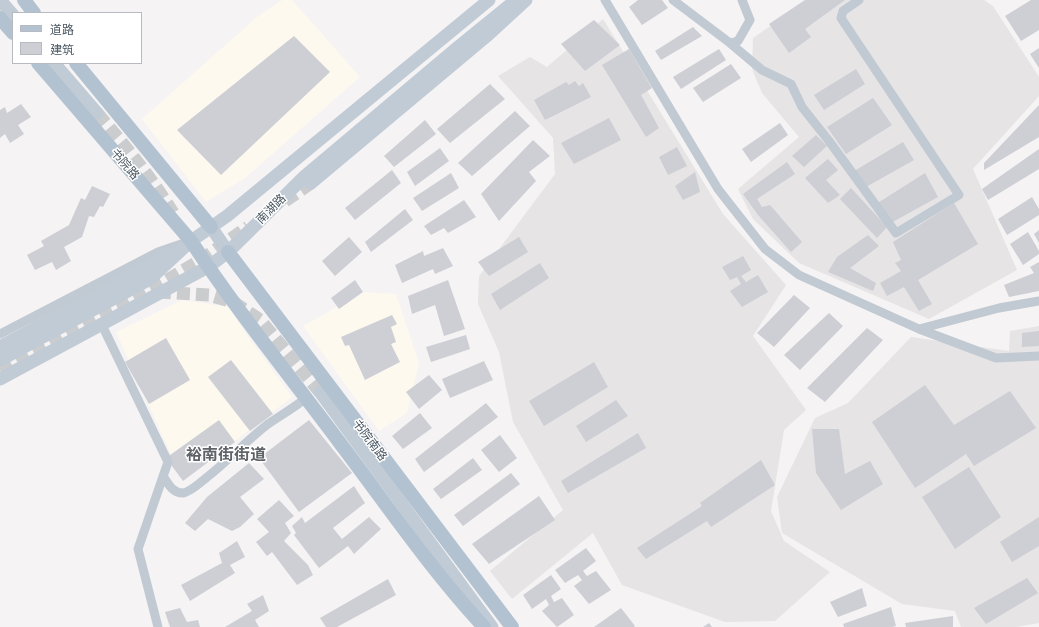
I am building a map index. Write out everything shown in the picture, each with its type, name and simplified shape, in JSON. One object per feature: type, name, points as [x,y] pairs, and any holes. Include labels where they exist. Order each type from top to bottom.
[{"type":"main road","points":[[0,0],[12,14]]},
{"type":"main road","points":[[24,0],[33,12]]},
{"type":"main road","name":"南湖路","points":[[0,360],[150,279],[191,241],[211,228],[489,0]]},
{"type":"main road","name":"南湖路","points":[[0,380],[208,267],[228,252],[305,176],[516,0]]},
{"type":"main road","points":[[311,183],[490,34],[526,0]]},
{"type":"main road","points":[[0,18],[12,32]]},
{"type":"main road","name":"书院路","points":[[39,64],[191,241],[208,267]]},
{"type":"main road","points":[[55,64],[97,113]]},
{"type":"main road","points":[[77,64],[211,228],[228,252]]},
{"type":"main road","points":[[0,347],[130,277],[191,241]]},
{"type":"main road","name":"书院南路","points":[[228,252],[512,627]]},
{"type":"main road","points":[[208,267],[429,562],[467,609],[484,627]]},
{"type":"main road","points":[[320,392],[492,627]]},
{"type":"street","points":[[605,0],[718,189],[765,249],[799,275],[919,329],[996,358],[1039,356]]},
{"type":"street","points":[[673,0],[730,43],[762,70],[791,84],[802,107],[829,141],[896,233],[959,195],[841,18],[843,11],[860,0]]},
{"type":"street","points":[[730,43],[738,41],[750,20],[742,0]]},
{"type":"street","points":[[0,334],[153,255],[191,241]]},
{"type":"street","points":[[919,329],[999,308],[1039,301]]},
{"type":"street","points":[[102,325],[168,462],[138,549],[158,627]]},
{"type":"street","points":[[163,476],[171,488],[184,493],[224,464],[243,445],[268,424],[288,412],[306,398]]},
{"type":"shaded area","points":[[282,0],[292,0],[360,77],[245,178],[206,202],[142,119],[257,17]]},
{"type":"shaded area","points":[[808,0],[984,0],[993,6],[1039,77],[1039,96],[973,169],[1017,270],[929,319],[799,263],[753,219],[738,189],[799,137],[762,93],[752,69],[753,38]]},
{"type":"shaded area","points":[[603,19],[723,214],[786,285],[753,336],[806,410],[784,430],[771,511],[784,541],[830,572],[775,621],[725,622],[622,585],[593,533],[512,599],[490,571],[563,510],[513,422],[499,352],[478,304],[479,276],[555,174],[553,138],[498,76],[530,57],[547,67]]},
{"type":"shaded area","points":[[363,292],[396,294],[419,363],[407,413],[379,431],[303,326]]},
{"type":"shaded area","points":[[182,300],[229,307],[244,331],[292,397],[183,481],[116,332]]},
{"type":"shaded area","points":[[1039,326],[1039,623],[1016,627],[961,627],[955,611],[902,604],[782,533],[777,497],[815,418],[848,403],[911,337],[1009,351],[1010,331]]},
{"type":"building","points":[[638,0],[662,0],[668,8],[642,25],[629,7]]},
{"type":"building","points":[[805,0],[845,0],[805,29],[811,37],[789,53],[769,24]]},
{"type":"building","points":[[1031,0],[1039,0],[1039,30],[1021,41],[1005,16]]},
{"type":"building","points":[[594,20],[620,45],[585,71],[561,44]]},
{"type":"building","points":[[693,27],[702,36],[661,60],[655,51]]},
{"type":"building","points":[[294,36],[330,72],[221,175],[177,130]]},
{"type":"building","points":[[1039,48],[1039,68],[1030,54]]},
{"type":"building","points":[[629,49],[652,88],[641,95],[659,128],[646,137],[602,65]]},
{"type":"building","points":[[719,49],[726,60],[681,89],[673,77]]},
{"type":"building","points":[[731,64],[741,78],[703,102],[693,88]]},
{"type":"building","points":[[856,69],[865,84],[824,110],[814,95]]},
{"type":"building","points":[[575,81],[579,86],[583,83],[591,97],[545,120],[534,100],[566,82],[569,85]]},
{"type":"building","points":[[490,84],[505,99],[450,143],[437,129]]},
{"type":"building","points":[[873,98],[892,125],[846,154],[827,127]]},
{"type":"building","points":[[21,104],[31,117],[18,125],[24,134],[10,143],[5,134],[0,138],[0,110],[5,107],[7,113]]},
{"type":"building","points":[[1039,105],[1039,137],[984,170],[984,163]]},
{"type":"building","points":[[515,111],[530,126],[472,176],[458,163]]},
{"type":"building","points":[[609,118],[621,140],[574,164],[561,143]]},
{"type":"building","points":[[425,120],[436,134],[394,167],[384,156]]},
{"type":"building","points":[[780,123],[788,135],[751,162],[742,149]]},
{"type":"building","points":[[816,135],[827,146],[804,167],[792,156]]},
{"type":"building","points":[[533,140],[550,156],[529,172],[536,181],[499,221],[481,194]]},
{"type":"building","points":[[903,142],[914,160],[866,187],[854,171]]},
{"type":"building","points":[[677,147],[687,166],[668,175],[659,157]]},
{"type":"building","points":[[440,148],[449,161],[415,186],[407,172]]},
{"type":"building","points":[[1039,149],[1039,169],[988,200],[982,189]]},
{"type":"building","points":[[828,159],[838,170],[826,180],[840,195],[828,203],[805,178]]},
{"type":"building","points":[[787,162],[795,174],[757,199],[762,207],[770,205],[802,242],[791,252],[758,215],[743,194]]},
{"type":"building","points":[[392,170],[401,183],[355,220],[345,208]]},
{"type":"building","points":[[695,172],[700,192],[683,200],[675,186]]},
{"type":"building","points":[[451,173],[459,188],[422,211],[413,198]]},
{"type":"building","points":[[925,173],[938,197],[889,224],[876,204]]},
{"type":"building","points":[[92,186],[110,194],[103,207],[100,206],[94,217],[89,216],[82,237],[64,247],[71,261],[56,270],[52,262],[35,270],[27,255],[44,246],[41,241],[69,225],[81,198],[85,200]]},
{"type":"building","points":[[851,188],[887,227],[877,238],[840,199]]},
{"type":"building","points":[[1032,197],[1039,209],[1039,215],[1007,235],[998,219]]},
{"type":"building","points":[[464,200],[476,217],[448,233],[444,228],[431,235],[424,226]]},
{"type":"building","points":[[954,203],[978,244],[918,280],[932,304],[919,311],[904,287],[887,296],[880,283],[901,271],[895,263],[901,260],[893,242]]},
{"type":"building","points":[[405,209],[413,220],[371,252],[365,242]]},
{"type":"building","points":[[1039,230],[1039,243],[1034,234]]},
{"type":"building","points":[[1028,232],[1039,251],[1039,254],[1023,265],[1010,244]]},
{"type":"building","points":[[868,235],[879,246],[850,268],[876,283],[873,291],[828,272],[837,257]]},
{"type":"building","points":[[349,237],[362,252],[335,276],[322,261]]},
{"type":"building","points":[[519,237],[528,252],[489,276],[478,262]]},
{"type":"building","points":[[443,248],[453,266],[435,274],[433,269],[402,283],[395,265],[423,251],[424,256]]},
{"type":"building","points":[[743,256],[751,270],[741,276],[746,282],[758,275],[768,292],[742,307],[730,291],[741,284],[737,277],[730,280],[722,267]]},
{"type":"building","points":[[1039,262],[1039,291],[1009,297],[1004,285],[1034,273],[1030,267]]},
{"type":"building","points":[[540,263],[549,278],[500,310],[491,294]]},
{"type":"building","points":[[355,280],[363,292],[339,309],[331,298]]},
{"type":"building","points":[[448,280],[465,329],[444,336],[435,305],[412,314],[408,296]]},
{"type":"building","points":[[794,295],[810,308],[774,347],[757,333]]},
{"type":"building","points":[[829,313],[843,326],[800,370],[784,355]]},
{"type":"building","points":[[392,315],[397,324],[391,327],[396,342],[391,344],[400,362],[365,380],[349,345],[345,346],[341,337]]},
{"type":"building","points":[[867,328],[883,340],[825,402],[807,388]]},
{"type":"building","points":[[1039,331],[1039,346],[1022,347],[1022,333]]},
{"type":"building","points":[[466,335],[470,349],[431,362],[426,347]]},
{"type":"building","points":[[166,338],[190,380],[149,404],[125,362]]},
{"type":"building","points":[[231,360],[273,414],[250,431],[208,377]]},
{"type":"building","points":[[484,361],[493,380],[450,398],[442,379]]},
{"type":"building","points":[[594,362],[608,387],[544,426],[529,401]]},
{"type":"building","points":[[429,375],[442,390],[419,409],[406,392]]},
{"type":"building","points":[[925,385],[954,425],[1010,391],[1036,428],[974,466],[966,454],[915,488],[872,422]]},
{"type":"building","points":[[616,400],[628,416],[586,442],[576,426]]},
{"type":"building","points":[[486,403],[498,417],[424,472],[415,459]]},
{"type":"building","points":[[420,413],[432,428],[403,449],[392,436]]},
{"type":"building","points":[[219,420],[235,442],[183,481],[166,458]]},
{"type":"building","points":[[309,420],[352,473],[299,512],[259,458]]},
{"type":"building","points":[[812,429],[839,429],[845,474],[870,461],[883,484],[841,510],[816,473]]},
{"type":"building","points":[[638,433],[646,448],[568,493],[561,481]]},
{"type":"building","points":[[500,435],[517,458],[499,472],[481,450]]},
{"type":"building","points":[[473,458],[482,470],[441,499],[433,489]]},
{"type":"building","points":[[761,460],[775,485],[711,527],[707,521],[646,559],[637,548],[702,506],[700,503]]},
{"type":"building","points":[[249,463],[264,479],[240,497],[254,514],[240,527],[232,531],[208,519],[195,531],[185,523],[207,497]]},
{"type":"building","points":[[969,467],[1001,517],[955,549],[922,497]]},
{"type":"building","points":[[511,473],[520,484],[463,526],[454,515]]},
{"type":"building","points":[[354,486],[365,503],[333,528],[342,539],[369,517],[381,529],[354,554],[348,546],[319,568],[294,535],[296,533],[292,526],[302,517],[305,523]]},
{"type":"building","points":[[539,496],[555,520],[489,564],[472,544]]},
{"type":"building","points":[[279,500],[294,516],[285,523],[291,533],[284,541],[308,565],[313,575],[297,585],[272,552],[267,556],[256,542],[269,532],[257,519]]},
{"type":"building","points":[[1039,517],[1039,546],[1012,562],[1000,542]]},
{"type":"building","points":[[237,541],[245,557],[230,565],[235,573],[190,601],[181,585],[222,563],[219,553]]},
{"type":"building","points":[[586,548],[596,561],[583,571],[587,576],[596,571],[611,590],[589,604],[574,586],[582,580],[578,575],[565,583],[555,570]]},
{"type":"building","points":[[551,575],[561,589],[551,596],[554,602],[562,598],[574,615],[557,627],[542,611],[549,605],[546,599],[532,609],[523,595]]},
{"type":"building","points":[[1027,578],[1038,593],[986,624],[974,608]]},
{"type":"building","points":[[388,579],[396,595],[337,627],[326,627],[320,618]]},
{"type":"building","points":[[862,588],[867,606],[838,617],[830,602]]},
{"type":"building","points":[[263,595],[269,611],[255,620],[259,627],[225,627],[252,611],[247,604]]},
{"type":"building","points":[[891,607],[896,626],[844,627],[843,624]]},
{"type":"building","points":[[180,608],[187,622],[198,620],[200,627],[170,627],[165,612]]},
{"type":"building","points":[[621,608],[635,626],[634,627],[594,627]]},
{"type":"building","points":[[953,616],[953,627],[906,627],[905,623]]},
{"type":"building","points":[[709,623],[712,627],[703,627]]},
{"type":"tunnel","points":[[97,113],[147,174],[173,213]]},
{"type":"tunnel","points":[[285,201],[311,183]]},
{"type":"tunnel","points":[[0,370],[147,292],[201,260],[248,227]]},
{"type":"tunnel","points":[[158,292],[209,295],[233,302],[260,320],[320,392]]},
{"type":"district","name":"裕南街街道","points":[[226,455]]}]
